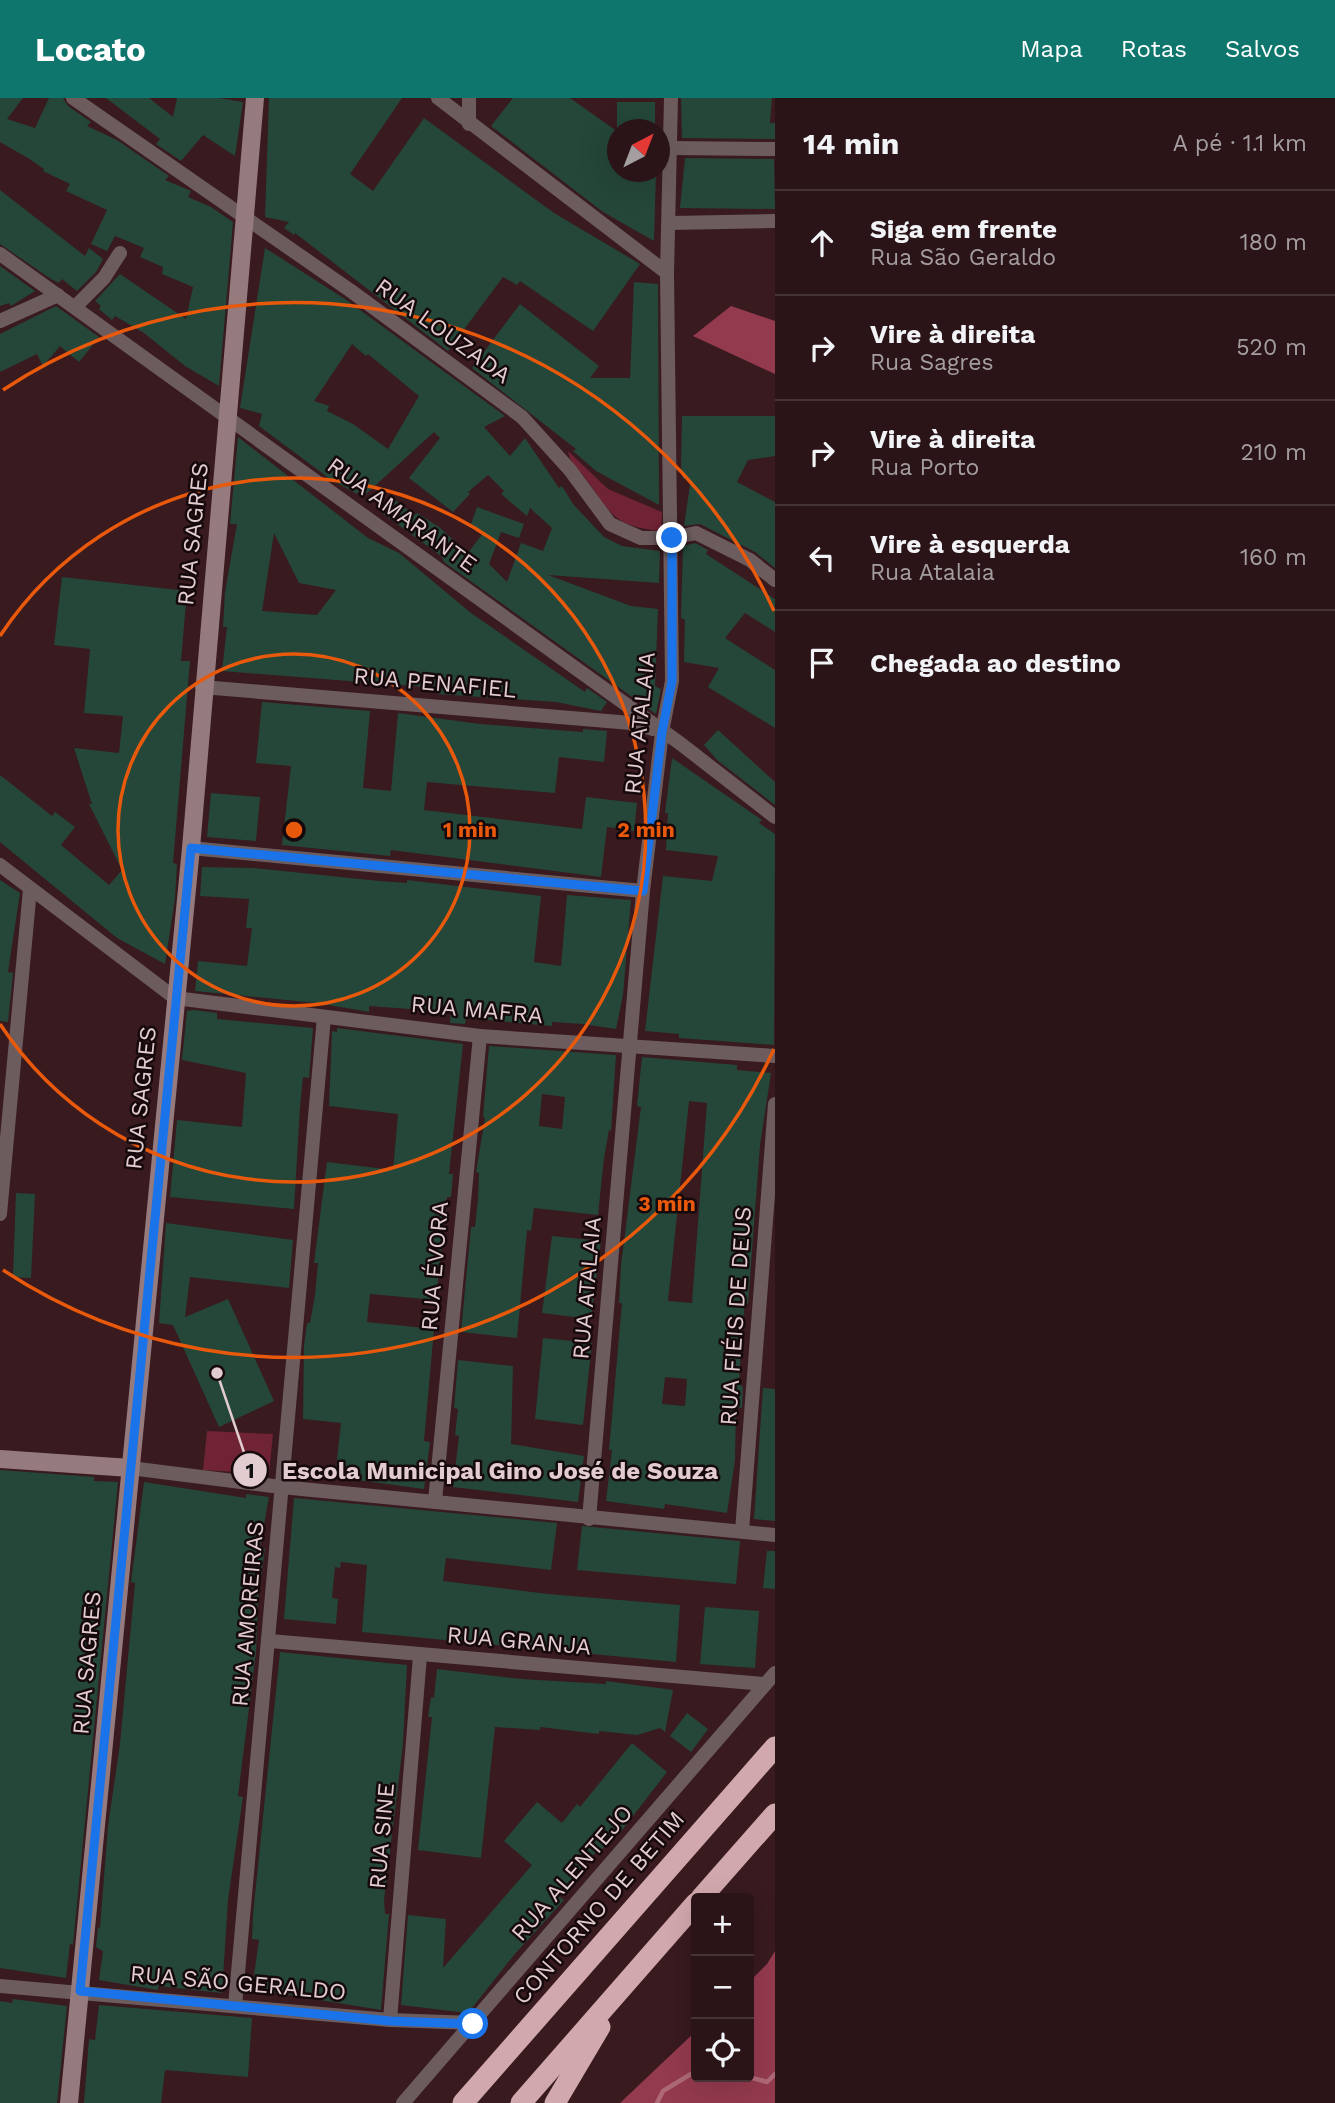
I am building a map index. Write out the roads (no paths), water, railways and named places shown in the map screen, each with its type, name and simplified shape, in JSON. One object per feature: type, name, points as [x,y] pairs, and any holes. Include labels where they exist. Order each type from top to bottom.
[{"type":"highway","name":"CONTORNO DE BETIM","points":[[463,2103],[775,1747]]},
{"type":"highway","points":[[705,1893],[775,1814]]},
{"type":"highway","points":[[521,2103],[691,1909]]},
{"type":"highway","points":[[555,2103],[624,1986]]},
{"type":"street","name":"RUA LOUZADA","points":[[73,98],[522,417],[570,470],[610,524],[641,538],[672,538],[696,533],[750,560],[775,580]]},
{"type":"street","name":"RUA SAGRES","points":[[69,2103],[191,848],[202,687],[229,418],[255,98]]},
{"type":"street","points":[[439,98],[469,124],[667,273]]},
{"type":"street","points":[[469,98],[469,124]]},
{"type":"street","name":"RUA ATALAIA","points":[[670,148],[671,98]]},
{"type":"street","points":[[670,148],[775,149]]},
{"type":"street","name":"RUA ATALAIA","points":[[589,1519],[632,1046],[643,891],[662,732],[672,681],[667,273],[670,182]]},
{"type":"street","points":[[670,223],[775,221]]},
{"type":"street","points":[[75,307],[104,278],[120,253]]},
{"type":"street","name":"RUA AMARANTE","points":[[0,254],[662,732],[775,817]]},
{"type":"street","points":[[0,321],[58,295]]},
{"type":"street","name":"RUA PENAFIEL","points":[[202,687],[631,723],[662,732]]},
{"type":"street","points":[[191,848],[643,891]]},
{"type":"street","points":[[0,865],[175,998]]},
{"type":"street","points":[[0,1214],[30,889]]},
{"type":"street","name":"RUA MAFRA","points":[[175,998],[480,1036],[775,1056]]},
{"type":"street","name":"RUA AMOREIRAS","points":[[235,2006],[270,1642],[281,1487],[324,1017]]},
{"type":"street","name":"RUA ÉVORA","points":[[435,1502],[480,1036]]},
{"type":"street","name":"RUA FIÉIS DE DEUS","points":[[742,1531],[775,1104]]},
{"type":"street","points":[[0,1459],[130,1468],[281,1487],[589,1519],[775,1535]]},
{"type":"street","name":"RUA GRANJA","points":[[270,1642],[420,1656],[770,1679]]},
{"type":"street","name":"RUA SINE","points":[[390,2021],[420,1656]]},
{"type":"street","name":"RUA ALENTEJO","points":[[403,2103],[770,1679]]},
{"type":"street","name":"RUA SÃO GERALDO","points":[[0,1986],[80,1991],[390,2021],[473,2024]]},
{"type":"waterway","points":[[657,2103],[663,2091],[691,2074]]},
{"type":"waterway","points":[[754,2078],[767,2082],[775,2074]]},
{"type":"place","name":"Escola Municipal Gino José de Souza","points":[[217,1373]]}]
